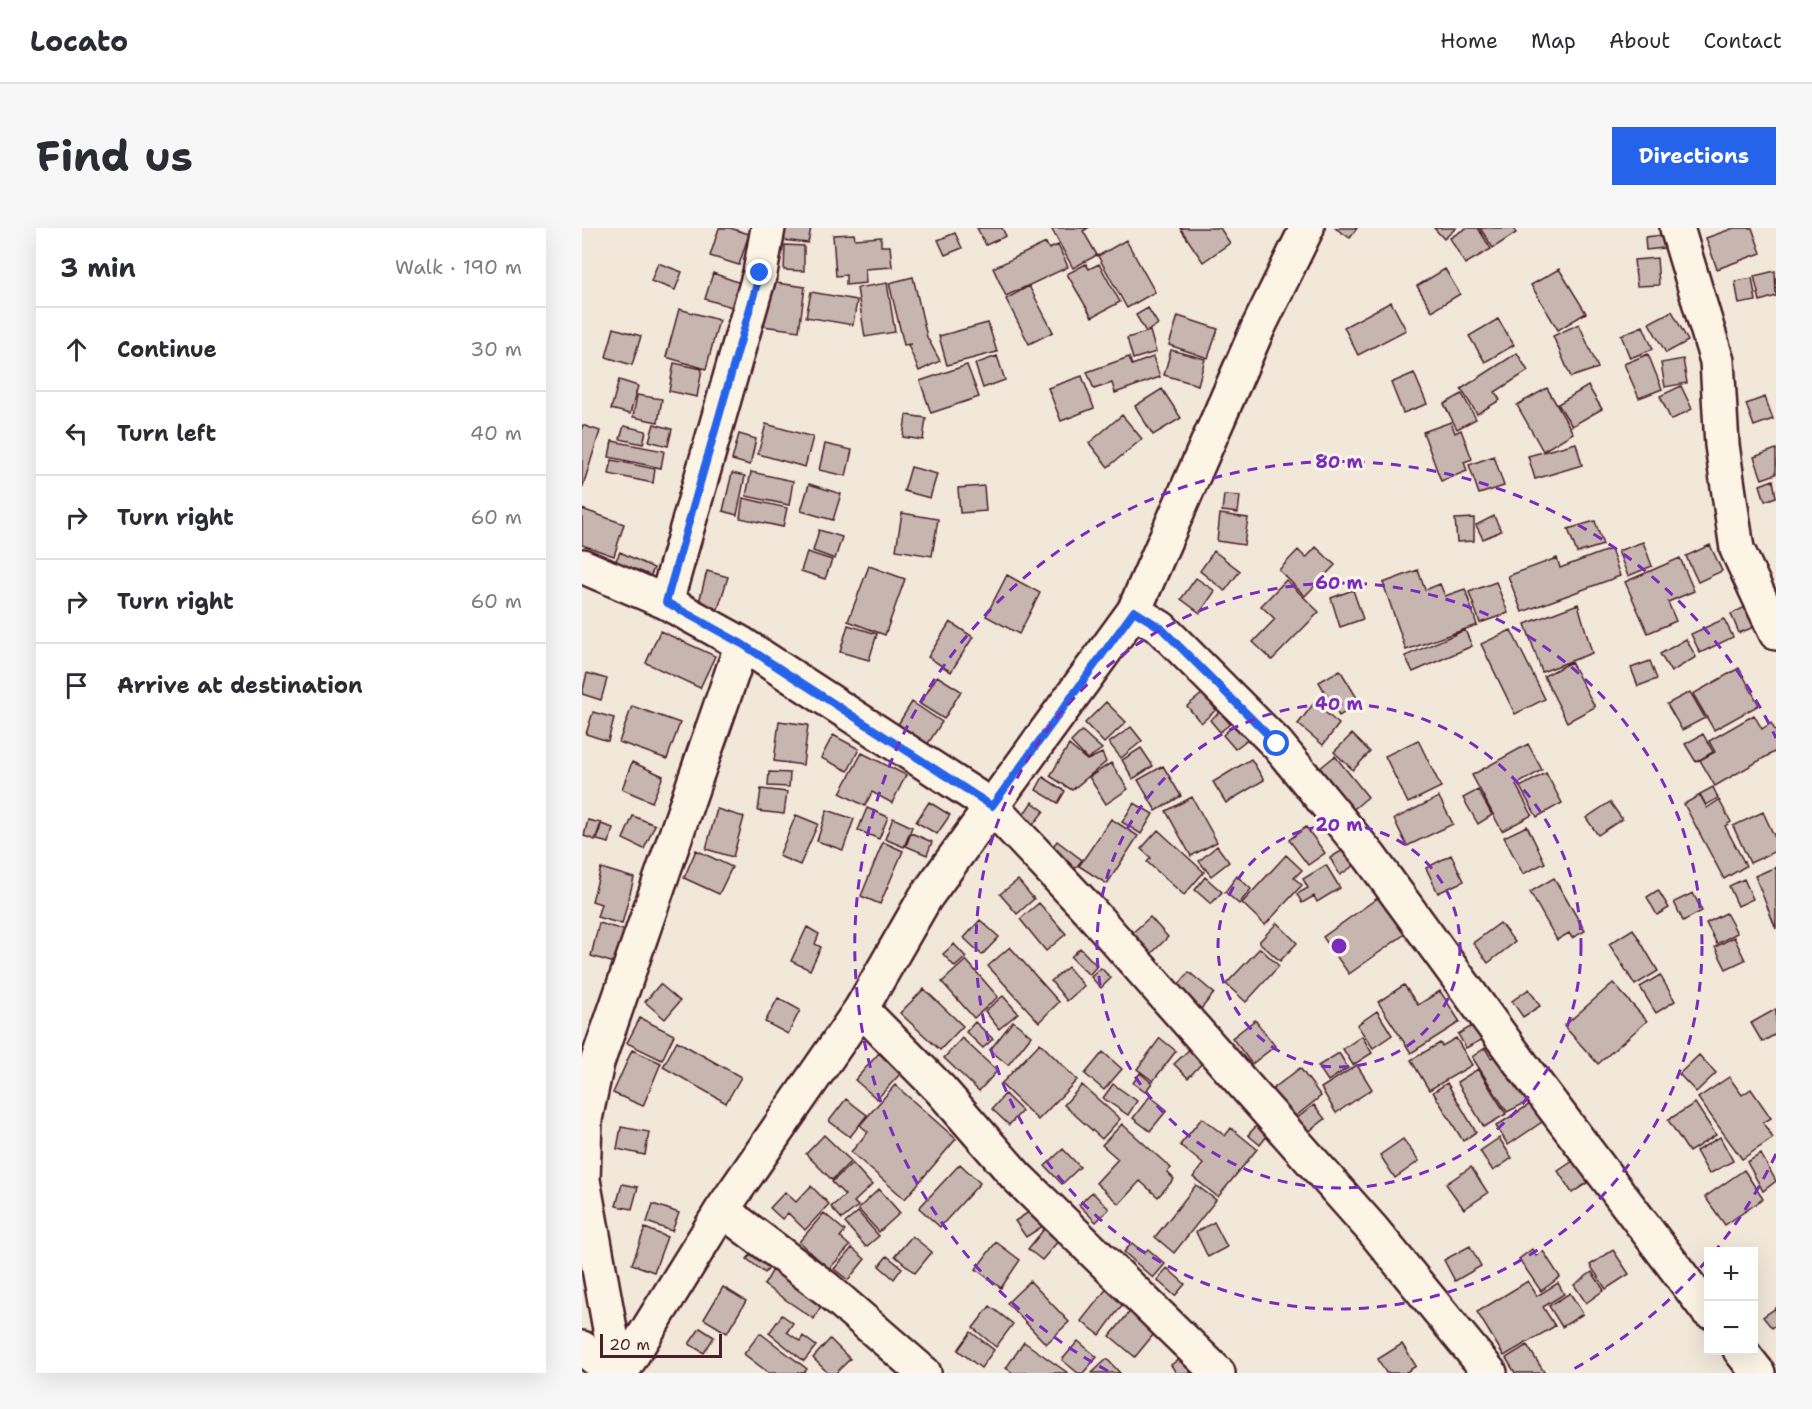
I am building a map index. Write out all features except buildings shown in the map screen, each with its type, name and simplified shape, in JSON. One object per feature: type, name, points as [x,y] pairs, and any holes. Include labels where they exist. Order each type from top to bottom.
[{"type":"street","points":[[666,602],[760,273],[768,228]]},
{"type":"street","points":[[618,1373],[722,1210],[861,1009],[925,898],[1134,611],[1258,328],[1307,228]]},
{"type":"street","points":[[1677,228],[1717,361],[1722,445],[1737,549],[1776,633]]},
{"type":"street","points":[[582,566],[666,602],[742,644],[992,806],[1088,909],[1372,1229],[1490,1373]]},
{"type":"street","points":[[1134,611],[1161,628],[1277,744],[1363,849],[1530,1077],[1704,1306]]},
{"type":"street","points":[[618,1373],[583,1180],[585,1119],[597,1063],[742,644]]},
{"type":"street","points":[[861,1009],[941,1090],[1017,1176],[1218,1373]]},
{"type":"street","points":[[722,1210],[827,1289],[924,1373]]},
{"type":"street","points":[[582,1348],[618,1373]]},
{"type":"street","points":[[1744,1355],[1758,1373]]},
{"type":"route","points":[[760,273],[666,602],[742,644],[992,806],[1134,611],[1161,628],[1277,744]]}]
